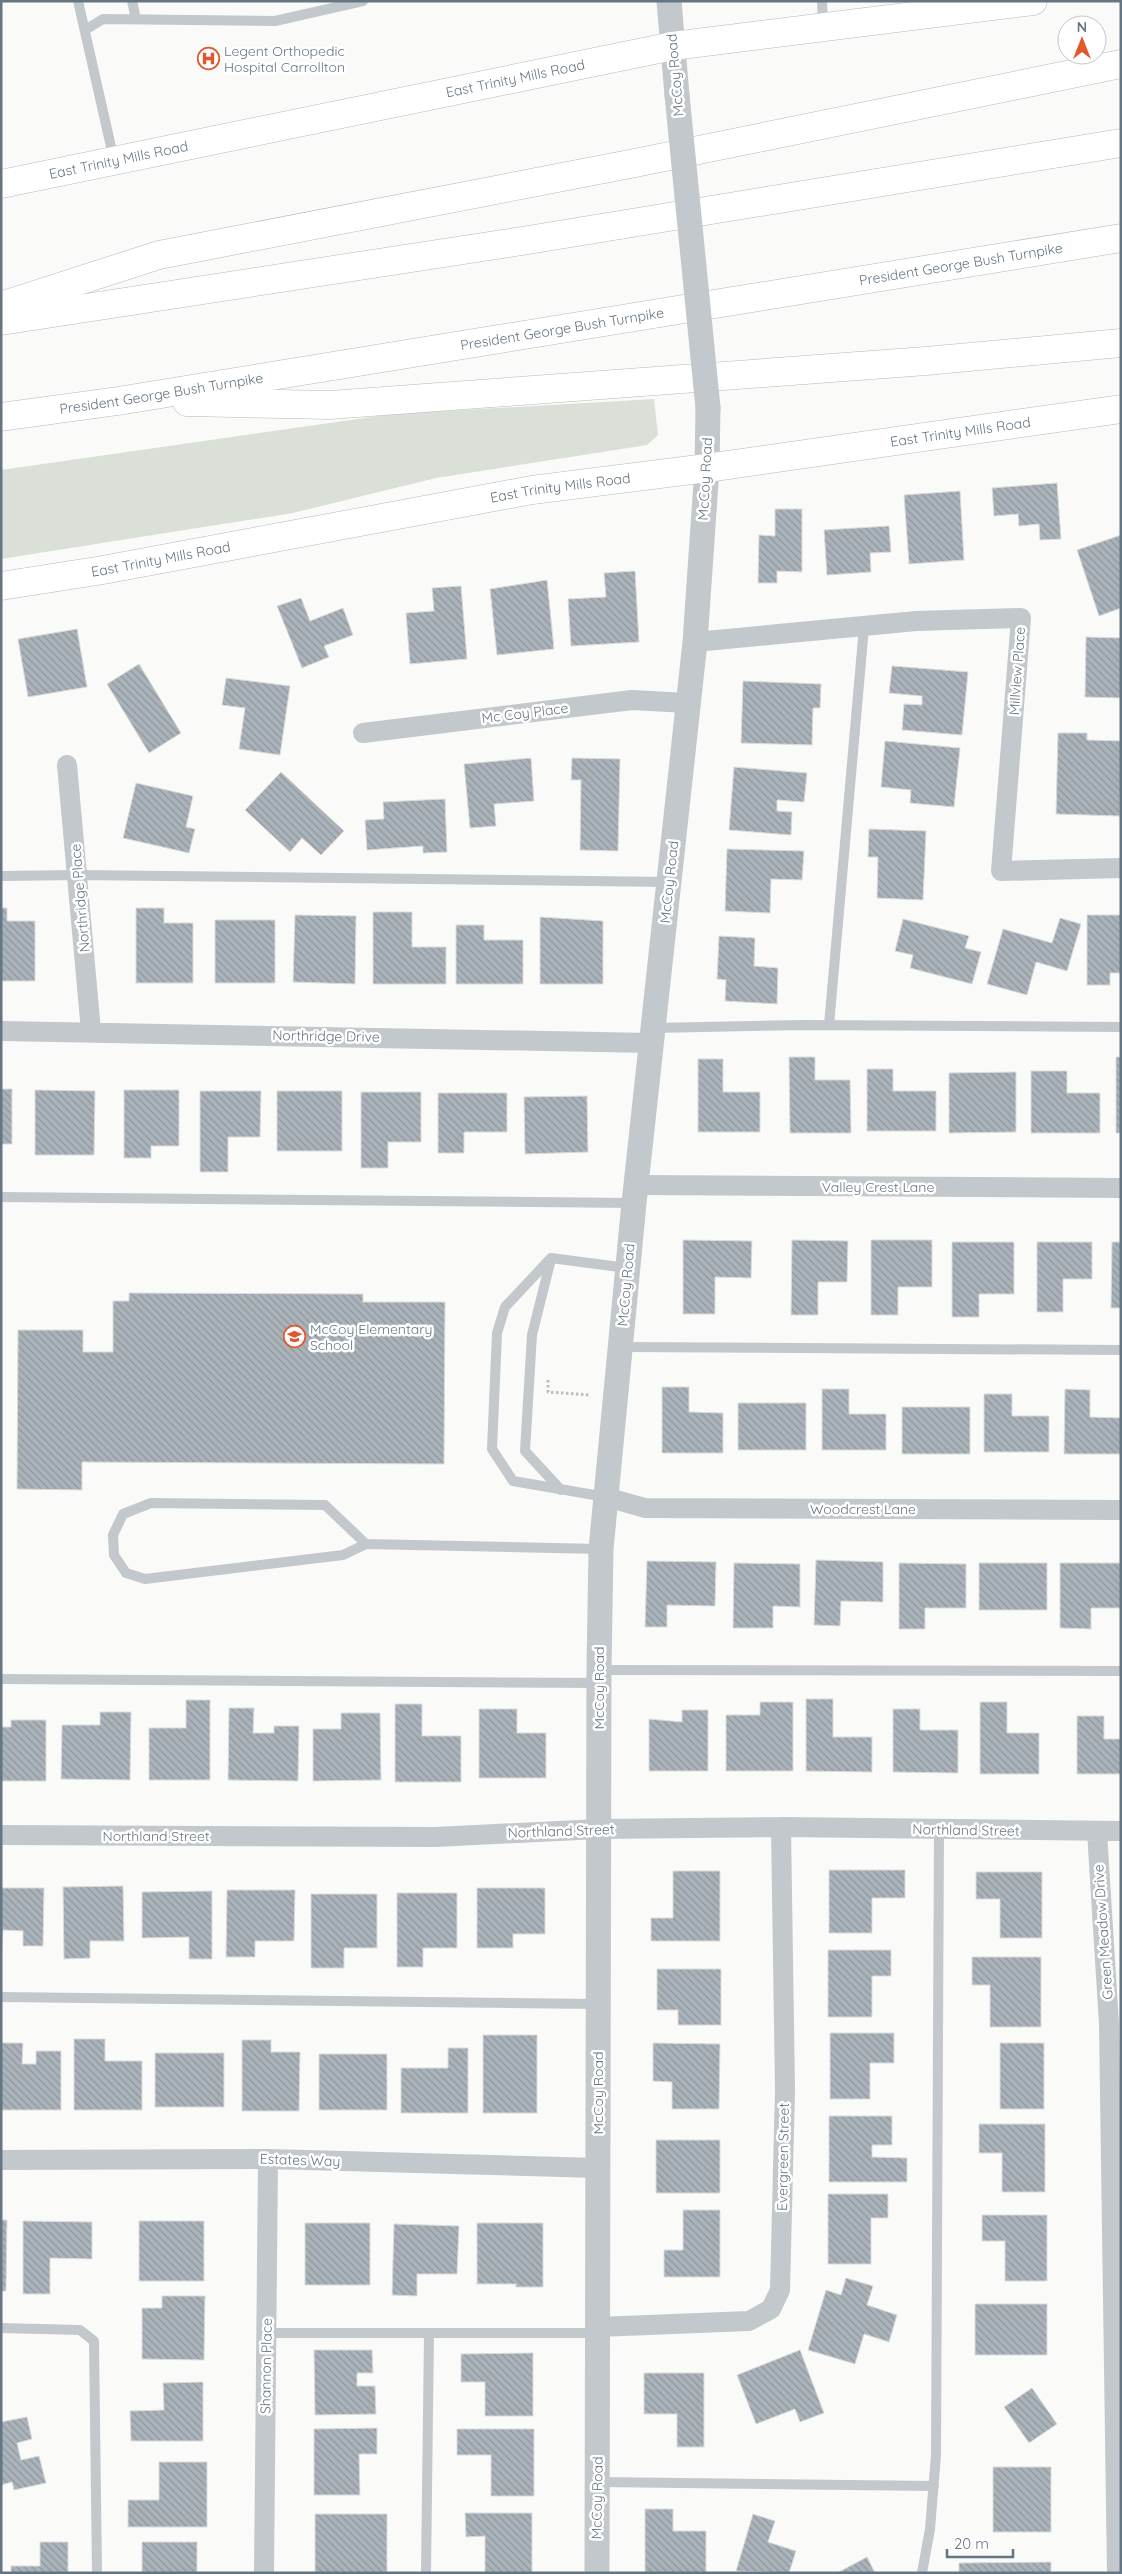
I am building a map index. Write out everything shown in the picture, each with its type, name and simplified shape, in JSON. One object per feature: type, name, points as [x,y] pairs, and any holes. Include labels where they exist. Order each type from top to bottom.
[{"type":"main road","name":"East Trinity Mills Road","points":[[1,184],[673,46],[1033,1]]},
{"type":"main road","points":[[1,306],[159,255],[635,163],[1121,64]]},
{"type":"main road","points":[[1,321],[522,241],[1121,143]]},
{"type":"main road","name":"President George Bush Turnpike","points":[[1,417],[118,401],[1121,238]]},
{"type":"main road","points":[[118,401],[330,405],[926,361],[1121,343]]},
{"type":"main road","name":"East Trinity Mills Road","points":[[1,586],[103,570],[532,490],[707,468],[1121,409]]},
{"type":"street","name":"McCoy Road","points":[[597,2573],[599,1676],[601,1549],[635,1194],[695,642],[707,468],[708,408],[669,1]]},
{"type":"street","name":"Millview Place","points":[[695,642],[916,621],[1021,618],[1001,871],[1121,868]]},
{"type":"street","name":"Mc Coy Place","points":[[363,732],[632,700],[687,703]]},
{"type":"street","name":"Northridge Place","points":[[67,765],[91,1031]]},
{"type":"street","name":"Northridge Drive","points":[[1,1030],[652,1036]]},
{"type":"street","name":"Valley Crest Lane","points":[[635,1194],[1121,1188]]},
{"type":"street","name":"Woodcrest Lane","points":[[606,1497],[645,1508],[1121,1510]]},
{"type":"street","name":"Northland Street","points":[[1,1835],[435,1837],[599,1829],[781,1827],[1121,1831]]},
{"type":"street","name":"Evergreen Street","points":[[598,2330],[749,2321],[771,2309],[780,2290],[785,2090],[781,1827]]},
{"type":"street","name":"Green Meadow Drive","points":[[1097,1832],[1109,2024],[1117,2573]]},
{"type":"street","name":"Estates Way","points":[[1,2160],[268,2159],[599,2168]]},
{"type":"street","name":"Shannon Place","points":[[264,2573],[268,2159]]},
{"type":"lane","points":[[78,1],[114,161]]},
{"type":"lane","points":[[132,1],[136,19]]},
{"type":"lane","points":[[85,30],[103,19],[275,21],[363,1]]},
{"type":"lane","points":[[822,1],[823,28]]},
{"type":"lane","points":[[829,1025],[864,627]]},
{"type":"lane","points":[[1,876],[78,874],[670,882]]},
{"type":"lane","points":[[652,1036],[829,1025],[1121,1027]]},
{"type":"lane","points":[[1,1197],[635,1194]]},
{"type":"lane","points":[[551,1258],[628,1268]]},
{"type":"lane","points":[[551,1258],[532,1335],[525,1451],[561,1490]]},
{"type":"lane","points":[[551,1258],[505,1306],[497,1333],[492,1449],[513,1481],[606,1497]]},
{"type":"lane","points":[[620,1347],[1121,1350]]},
{"type":"lane","points":[[366,1544],[325,1504],[151,1503],[123,1514],[113,1535],[114,1555],[126,1574],[145,1579],[343,1555],[366,1544],[601,1549]]},
{"type":"lane","points":[[1,1679],[1121,1671]]},
{"type":"lane","points":[[922,2573],[930,2529],[936,2455],[939,1829]]},
{"type":"lane","points":[[1,1997],[598,2004]]},
{"type":"lane","points":[[1,2328],[80,2330],[94,2341],[97,2573]]},
{"type":"lane","points":[[266,2333],[598,2330]]},
{"type":"lane","points":[[426,2573],[429,2333]]},
{"type":"lane","points":[[598,2482],[934,2486]]},
{"type":"path","points":[[548,1380],[548,1392],[590,1395]]},
{"type":"shaded area","points":[[654,399],[658,435],[647,445],[436,478],[293,513],[1,559],[1,470],[393,414]]},
{"type":"building","points":[[1057,483],[1061,539],[1040,540],[1039,524],[1019,526],[1018,514],[994,516],[992,488]]},
{"type":"building","points":[[960,491],[964,560],[909,564],[904,495]]},
{"type":"building","points":[[775,509],[802,509],[802,572],[777,571],[777,583],[758,583],[759,535],[775,536]]},
{"type":"building","points":[[889,526],[891,552],[870,553],[871,572],[827,575],[824,530]]},
{"type":"building","points":[[1121,535],[1121,608],[1099,616],[1077,550]]},
{"type":"building","points":[[635,571],[639,642],[571,646],[568,599],[606,597],[604,573]]},
{"type":"building","points":[[547,580],[554,649],[497,655],[490,589]]},
{"type":"building","points":[[461,586],[467,659],[410,664],[406,613],[434,611],[432,588]]},
{"type":"building","points":[[301,598],[310,621],[343,608],[353,635],[324,646],[329,657],[302,668],[277,606]]},
{"type":"building","points":[[77,629],[87,687],[28,697],[18,639]]},
{"type":"building","points":[[1086,637],[1121,638],[1121,698],[1085,697]]},
{"type":"building","points":[[139,664],[181,733],[149,753],[107,684]]},
{"type":"building","points":[[892,666],[968,672],[962,735],[902,730],[904,704],[922,705],[922,696],[889,693]]},
{"type":"building","points":[[226,678],[290,686],[280,755],[239,749],[245,708],[222,705]]},
{"type":"building","points":[[743,681],[821,684],[820,708],[813,708],[812,745],[741,743]]},
{"type":"building","points":[[1058,733],[1087,733],[1087,740],[1121,741],[1120,816],[1056,814]]},
{"type":"building","points":[[885,741],[960,748],[954,807],[910,803],[911,790],[881,787]]},
{"type":"building","points":[[531,758],[534,801],[494,804],[496,826],[470,828],[464,764]]},
{"type":"building","points":[[572,758],[620,759],[618,851],[580,850],[581,780],[571,780]]},
{"type":"building","points":[[734,767],[807,773],[804,802],[777,800],[777,811],[792,812],[791,835],[729,830]]},
{"type":"building","points":[[281,772],[344,831],[321,855],[302,838],[290,852],[245,810]]},
{"type":"building","points":[[136,783],[193,796],[186,827],[195,829],[189,853],[123,838]]},
{"type":"building","points":[[445,799],[447,852],[423,853],[423,846],[367,850],[365,820],[384,819],[383,802]]},
{"type":"building","points":[[869,829],[926,831],[923,900],[877,898],[878,857],[868,857]]},
{"type":"building","points":[[727,849],[804,851],[802,880],[771,879],[770,913],[725,911]]},
{"type":"building","points":[[1,908],[7,908],[7,921],[35,921],[35,981],[1,981]]},
{"type":"building","points":[[136,908],[164,908],[164,923],[193,923],[193,983],[136,983]]},
{"type":"building","points":[[373,912],[412,912],[412,947],[446,947],[446,984],[373,984]]},
{"type":"building","points":[[295,915],[356,916],[355,984],[293,982]]},
{"type":"building","points":[[1087,915],[1121,915],[1121,973],[1110,973],[1110,985],[1087,985]]},
{"type":"building","points":[[540,917],[603,921],[603,984],[540,984]]},
{"type":"building","points":[[1060,918],[1081,924],[1067,971],[1036,962],[1027,995],[987,984],[1003,929],[1052,943]]},
{"type":"building","points":[[903,919],[969,936],[965,948],[981,952],[972,984],[910,968],[913,955],[895,951]]},
{"type":"building","points":[[215,920],[275,920],[275,983],[215,983]]},
{"type":"building","points":[[456,925],[484,925],[484,940],[523,940],[523,984],[456,984]]},
{"type":"building","points":[[719,936],[755,938],[754,966],[778,968],[777,1004],[725,1001],[726,980],[717,979]]},
{"type":"building","points":[[789,1057],[815,1057],[815,1080],[850,1080],[851,1133],[790,1133]]},
{"type":"building","points":[[1116,1057],[1121,1057],[1121,1133],[1116,1133]]},
{"type":"building","points":[[698,1059],[723,1059],[723,1092],[760,1092],[760,1132],[698,1132]]},
{"type":"building","points":[[867,1069],[893,1069],[893,1091],[936,1091],[936,1131],[867,1131]]},
{"type":"building","points":[[1031,1071],[1067,1071],[1067,1093],[1100,1093],[1100,1133],[1031,1133]]},
{"type":"building","points":[[1016,1072],[1016,1132],[949,1133],[949,1073]]},
{"type":"building","points":[[1,1089],[12,1089],[12,1144],[1,1144]]},
{"type":"building","points":[[35,1090],[95,1091],[94,1155],[35,1155]]},
{"type":"building","points":[[124,1090],[179,1090],[179,1146],[151,1146],[151,1158],[124,1158]]},
{"type":"building","points":[[200,1091],[261,1091],[260,1137],[228,1137],[228,1172],[200,1172]]},
{"type":"building","points":[[277,1091],[342,1091],[342,1151],[277,1151]]},
{"type":"building","points":[[361,1092],[421,1092],[421,1142],[388,1142],[388,1168],[361,1168]]},
{"type":"building","points":[[438,1093],[507,1093],[507,1132],[464,1132],[464,1153],[438,1153]]},
{"type":"building","points":[[587,1096],[588,1152],[525,1154],[524,1097]]},
{"type":"building","points":[[683,1240],[752,1241],[751,1278],[715,1277],[715,1314],[683,1314]]},
{"type":"building","points":[[792,1240],[848,1241],[847,1282],[818,1282],[818,1315],[791,1315]]},
{"type":"building","points":[[871,1240],[932,1240],[932,1287],[898,1287],[898,1315],[871,1315]]},
{"type":"building","points":[[952,1242],[1014,1242],[1014,1294],[979,1294],[979,1317],[952,1317]]},
{"type":"building","points":[[1037,1242],[1092,1242],[1092,1279],[1063,1279],[1063,1312],[1037,1312]]},
{"type":"building","points":[[1112,1242],[1121,1242],[1121,1308],[1111,1308]]},
{"type":"building","points":[[129,1293],[363,1294],[363,1302],[445,1302],[444,1464],[82,1462],[82,1490],[17,1489],[18,1330],[83,1330],[83,1352],[113,1352],[113,1301],[129,1301]]},
{"type":"building","points":[[662,1387],[689,1387],[689,1412],[723,1413],[723,1453],[662,1453]]},
{"type":"building","points":[[822,1389],[849,1389],[849,1414],[886,1414],[886,1450],[822,1450]]},
{"type":"building","points":[[1065,1389],[1090,1390],[1090,1417],[1121,1418],[1121,1454],[1064,1454]]},
{"type":"building","points":[[984,1394],[1012,1394],[1012,1416],[1049,1416],[1049,1452],[984,1452]]},
{"type":"building","points":[[738,1403],[806,1403],[806,1450],[738,1450]]},
{"type":"building","points":[[902,1407],[970,1407],[970,1454],[902,1454]]},
{"type":"building","points":[[816,1560],[883,1562],[883,1602],[841,1601],[840,1626],[814,1625]]},
{"type":"building","points":[[647,1561],[716,1562],[715,1606],[667,1605],[667,1627],[645,1627]]},
{"type":"building","points":[[734,1563],[800,1564],[800,1607],[773,1606],[773,1628],[733,1628]]},
{"type":"building","points":[[899,1563],[966,1564],[966,1608],[925,1608],[925,1629],[899,1629]]},
{"type":"building","points":[[979,1563],[1047,1563],[1047,1610],[979,1610]]},
{"type":"building","points":[[1060,1563],[1121,1563],[1121,1608],[1091,1608],[1091,1629],[1060,1628]]},
{"type":"building","points":[[806,1699],[833,1699],[833,1737],[872,1737],[872,1772],[806,1771]]},
{"type":"building","points":[[186,1700],[210,1700],[210,1780],[149,1780],[149,1728],[186,1728]]},
{"type":"building","points":[[760,1702],[793,1702],[793,1771],[726,1771],[726,1715],[760,1715]]},
{"type":"building","points":[[980,1702],[1007,1702],[1007,1733],[1039,1733],[1039,1774],[980,1774]]},
{"type":"building","points":[[395,1704],[422,1704],[422,1736],[461,1736],[461,1782],[395,1782]]},
{"type":"building","points":[[229,1708],[254,1708],[253,1733],[274,1733],[274,1726],[299,1726],[298,1781],[228,1780]]},
{"type":"building","points":[[479,1709],[517,1709],[517,1733],[546,1733],[546,1778],[479,1778]]},
{"type":"building","points":[[893,1709],[920,1709],[920,1730],[958,1730],[958,1773],[893,1772]]},
{"type":"building","points":[[682,1710],[708,1710],[708,1771],[649,1771],[649,1719],[682,1722]]},
{"type":"building","points":[[100,1712],[131,1712],[130,1780],[61,1779],[62,1725],[100,1725]]},
{"type":"building","points":[[341,1713],[380,1713],[381,1780],[313,1781],[313,1729],[341,1729]]},
{"type":"building","points":[[1077,1716],[1104,1716],[1104,1739],[1121,1739],[1121,1774],[1077,1774]]},
{"type":"building","points":[[11,1720],[46,1720],[46,1781],[1,1781],[1,1727],[11,1727]]},
{"type":"building","points":[[829,1870],[905,1870],[905,1898],[872,1898],[872,1933],[829,1933]]},
{"type":"building","points":[[673,1871],[720,1871],[720,1941],[651,1941],[651,1918],[673,1918]]},
{"type":"building","points":[[976,1872],[1042,1872],[1042,1938],[1000,1938],[1000,1899],[976,1899]]},
{"type":"building","points":[[123,1886],[124,1941],[90,1941],[90,1958],[64,1959],[63,1887]]},
{"type":"building","points":[[1,1888],[44,1888],[43,1946],[23,1946],[23,1931],[3,1930],[1,1956]]},
{"type":"building","points":[[477,1888],[545,1888],[545,1934],[513,1934],[513,1948],[477,1948]]},
{"type":"building","points":[[227,1890],[295,1890],[294,1941],[255,1941],[255,1957],[226,1957]]},
{"type":"building","points":[[212,1891],[212,1959],[189,1959],[189,1937],[142,1938],[142,1892]]},
{"type":"building","points":[[397,1893],[457,1893],[457,1948],[423,1948],[423,1967],[397,1967]]},
{"type":"building","points":[[311,1894],[377,1894],[377,1948],[344,1948],[344,1968],[311,1968]]},
{"type":"building","points":[[828,1950],[891,1950],[891,1976],[872,1976],[872,2017],[828,2017]]},
{"type":"building","points":[[972,1957],[1041,1957],[1041,2027],[990,2027],[990,1985],[972,1985]]},
{"type":"building","points":[[657,1969],[721,1969],[721,2025],[678,2025],[678,2010],[657,2010]]},
{"type":"building","points":[[830,2033],[894,2033],[894,2063],[870,2063],[870,2099],[830,2099]]},
{"type":"building","points":[[483,2035],[537,2035],[537,2113],[483,2113]]},
{"type":"building","points":[[74,2039],[105,2039],[105,2061],[142,2061],[142,2110],[74,2110]]},
{"type":"building","points":[[242,2040],[271,2040],[271,2052],[300,2052],[299,2111],[242,2111]]},
{"type":"building","points":[[1,2043],[23,2043],[22,2064],[36,2064],[36,2051],[61,2051],[61,2110],[1,2110]]},
{"type":"building","points":[[653,2043],[720,2044],[719,2109],[672,2109],[672,2082],[653,2081]]},
{"type":"building","points":[[1000,2043],[1044,2043],[1044,2109],[1000,2109]]},
{"type":"building","points":[[448,2048],[468,2048],[468,2113],[401,2113],[401,2068],[448,2068]]},
{"type":"building","points":[[155,2053],[224,2053],[224,2107],[155,2107]]},
{"type":"building","points":[[319,2054],[387,2054],[387,2110],[319,2110]]},
{"type":"building","points":[[829,2116],[892,2116],[892,2145],[872,2145],[872,2157],[907,2158],[907,2182],[829,2182]]},
{"type":"building","points":[[979,2124],[1045,2124],[1045,2192],[1002,2192],[1002,2153],[979,2153]]},
{"type":"building","points":[[656,2140],[720,2140],[720,2193],[656,2193]]},
{"type":"building","points":[[828,2194],[888,2194],[888,2218],[871,2218],[871,2264],[828,2264]]},
{"type":"building","points":[[683,2210],[720,2210],[720,2277],[664,2277],[664,2250],[683,2250]]},
{"type":"building","points":[[982,2215],[1047,2215],[1047,2281],[1005,2281],[1005,2241],[982,2241]]},
{"type":"building","points":[[1,2220],[7,2220],[6,2291],[1,2291]]},
{"type":"building","points":[[23,2221],[92,2222],[92,2259],[50,2258],[50,2294],[23,2294]]},
{"type":"building","points":[[139,2221],[204,2221],[204,2281],[139,2281]]},
{"type":"building","points":[[305,2223],[370,2223],[370,2285],[305,2285]]},
{"type":"building","points":[[477,2223],[543,2223],[543,2287],[516,2287],[516,2284],[477,2284]]},
{"type":"building","points":[[394,2224],[459,2226],[457,2274],[417,2274],[417,2296],[392,2295]]},
{"type":"building","points":[[846,2278],[873,2286],[867,2305],[897,2315],[889,2342],[864,2334],[855,2364],[808,2350],[826,2290],[841,2295]]},
{"type":"building","points":[[162,2296],[205,2296],[204,2360],[142,2359],[142,2308],[162,2308]]},
{"type":"building","points":[[975,2304],[1047,2304],[1047,2355],[975,2355]]},
{"type":"building","points":[[314,2350],[372,2350],[373,2373],[357,2373],[357,2386],[375,2386],[376,2414],[315,2415]]},
{"type":"building","points":[[800,2350],[824,2413],[800,2422],[795,2409],[756,2424],[737,2375]]},
{"type":"building","points":[[533,2353],[533,2416],[485,2416],[485,2382],[461,2382],[461,2354]]},
{"type":"building","points":[[644,2373],[704,2373],[704,2447],[677,2447],[677,2414],[644,2414]]},
{"type":"building","points":[[203,2382],[203,2441],[131,2441],[130,2411],[164,2410],[163,2383]]},
{"type":"building","points":[[1032,2388],[1057,2424],[1029,2443],[1004,2407]]},
{"type":"building","points":[[27,2417],[32,2439],[17,2443],[21,2460],[39,2456],[46,2483],[14,2490],[12,2482],[1,2485],[1,2422]]},
{"type":"building","points":[[377,2428],[377,2454],[359,2454],[360,2495],[314,2495],[314,2429]]},
{"type":"building","points":[[457,2429],[534,2429],[534,2496],[491,2496],[491,2455],[457,2455]]},
{"type":"building","points":[[159,2462],[207,2462],[207,2527],[128,2527],[128,2500],[159,2500]]},
{"type":"building","points":[[993,2467],[1051,2467],[1051,2532],[993,2532]]},
{"type":"building","points":[[645,2509],[673,2509],[673,2531],[706,2531],[706,2573],[645,2573]]},
{"type":"building","points":[[465,2513],[532,2513],[532,2573],[485,2573],[485,2536],[466,2537]]},
{"type":"building","points":[[315,2514],[387,2514],[387,2573],[315,2573]]},
{"type":"building","points":[[753,2514],[775,2521],[768,2542],[796,2551],[789,2573],[736,2571]]},
{"type":"building","points":[[40,2542],[68,2542],[68,2573],[11,2573],[11,2566],[40,2566]]},
{"type":"building","points":[[142,2542],[197,2542],[197,2573],[142,2573]]},
{"type":"building","points":[[867,2557],[875,2573],[837,2573]]},
{"type":"building","points":[[1051,2562],[1051,2573],[959,2573],[959,2563]]},
{"type":"place","name":"Legent Orthopedic Hospital Carrollton","points":[[208,59]]},
{"type":"place","name":"McCoy Elementary School","points":[[294,1337]]}]
